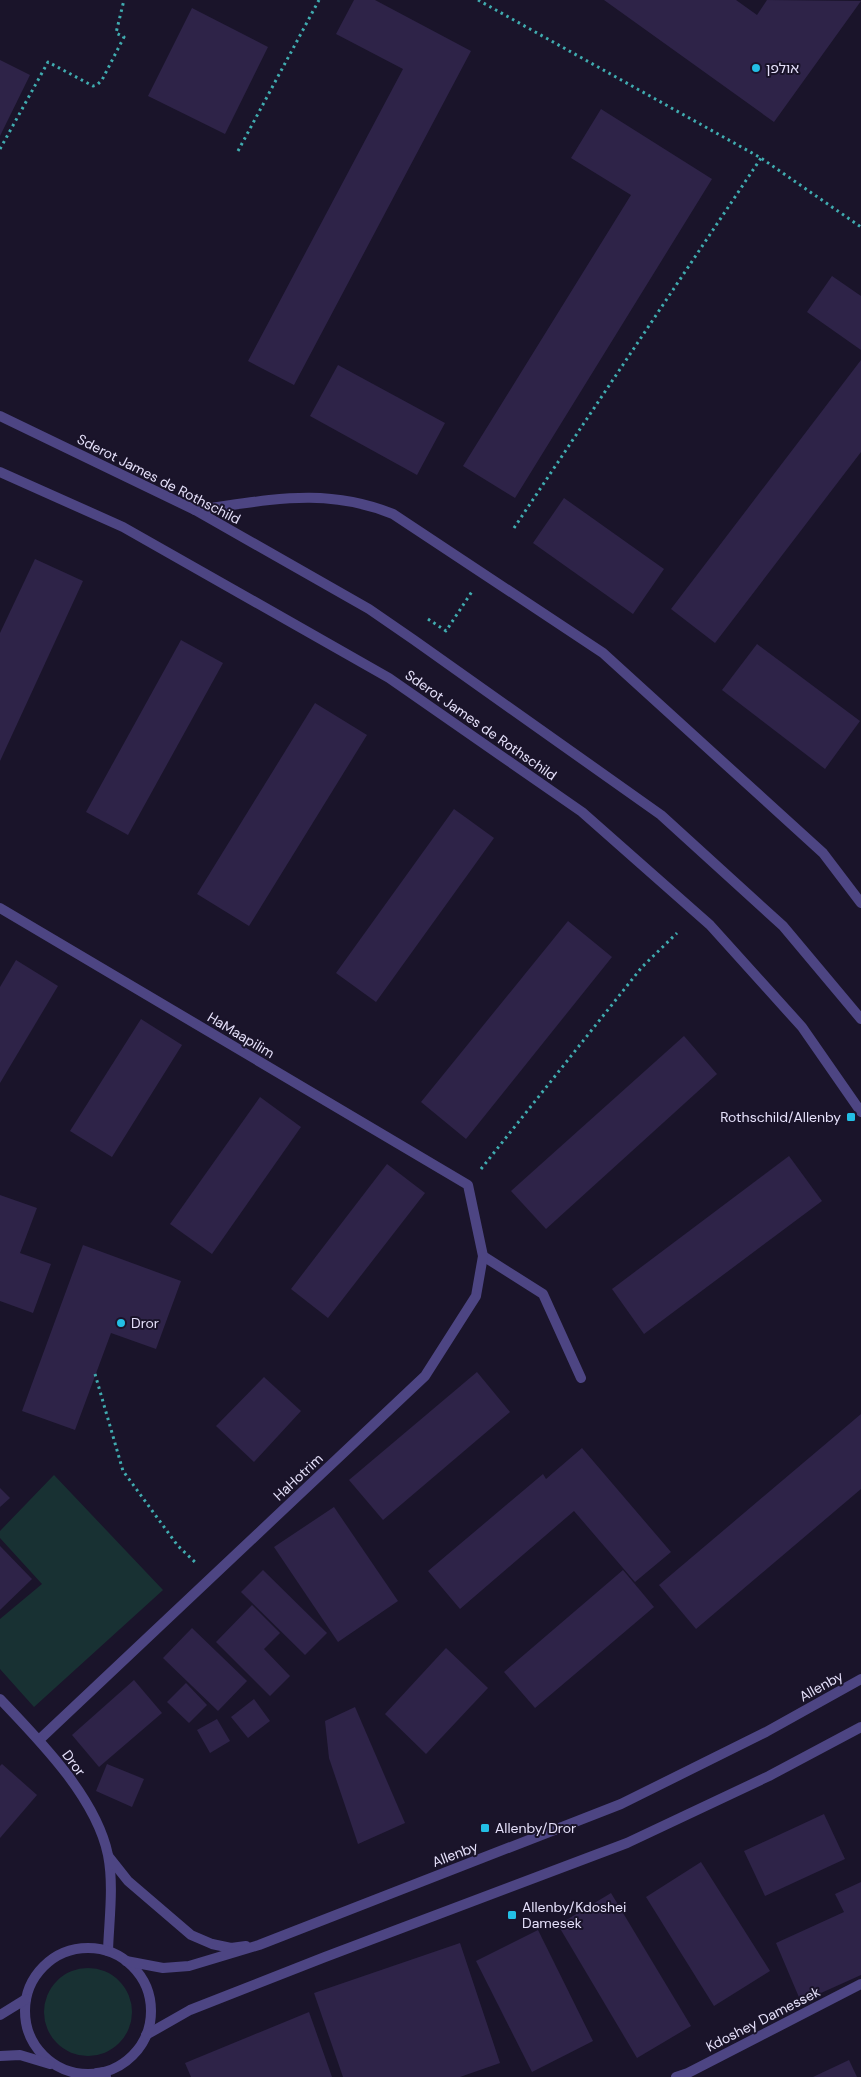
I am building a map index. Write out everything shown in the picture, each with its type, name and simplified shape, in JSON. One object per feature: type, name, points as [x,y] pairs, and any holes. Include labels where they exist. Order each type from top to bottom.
[{"type":"street","name":"Sderot James de Rothschild","points":[[0,416],[195,510],[369,609],[661,815],[783,926],[861,1019]]},
{"type":"street","name":"Sderot James de Rothschild","points":[[0,472],[123,527],[389,678],[582,812],[710,925],[802,1027],[861,1112]]},
{"type":"street","points":[[195,510],[305,496],[369,504],[394,514],[604,653],[823,853],[861,903]]},
{"type":"street","name":"HaMaapilim","points":[[0,908],[468,1185]]},
{"type":"street","name":"HaHotrim","points":[[39,1740],[425,1376],[476,1296],[483,1256],[468,1185]]},
{"type":"street","points":[[483,1256],[543,1294],[581,1378]]},
{"type":"street","name":"Allenby","points":[[126,1961],[163,1968],[189,1966],[259,1945],[621,1804],[766,1732],[861,1678]]},
{"type":"street","name":"Dror","points":[[0,1699],[39,1740],[68,1775],[98,1825],[108,1855],[111,1908],[108,1951]]},
{"type":"street","points":[[146,2035],[190,2010],[334,1953],[627,1843],[769,1776],[861,1727]]},
{"type":"street","name":"Dror","points":[[108,1855],[128,1881],[191,1935],[212,1944],[231,1948],[259,1945]]},
{"type":"street","points":[[0,2056],[20,2055],[74,2073],[102,2075],[121,2064],[140,2046],[146,2035],[150,2011],[146,1988],[134,1968],[108,1951],[82,1948],[56,1956],[36,1974],[26,1999],[25,2016],[28,2033],[48,2061],[64,2069]]},
{"type":"street","name":"Kdoshey Damessek","points":[[676,2077],[688,2073],[861,1984]]},
{"type":"street","points":[[0,2015],[26,1999]]},
{"type":"path","points":[[0,148],[48,62],[93,86],[102,80],[124,37],[116,33],[124,0]]},
{"type":"path","points":[[238,151],[319,0]]},
{"type":"path","points":[[478,0],[761,158],[861,228]]},
{"type":"path","points":[[514,528],[761,158]]},
{"type":"path","points":[[428,619],[446,630],[474,588]]},
{"type":"path","points":[[468,1185],[642,967],[677,933]]},
{"type":"path","points":[[95,1374],[122,1472],[178,1546],[195,1562]]},
{"type":"green space","points":[[54,1475],[163,1590],[34,1707],[0,1669],[0,1619],[42,1584],[0,1538],[0,1531]]},
{"type":"green space","points":[[88,1968],[105,1972],[119,1981],[128,1995],[132,2012],[128,2029],[119,2043],[105,2052],[88,2056],[71,2052],[57,2043],[48,2029],[44,2012],[48,1995],[57,1981],[71,1972]]},
{"type":"building","points":[[354,0],[375,0],[471,51],[294,385],[248,361],[403,69],[336,34]]},
{"type":"building","name":"אולפן","points":[[604,0],[736,0],[757,15],[767,0],[861,1],[774,122]]},
{"type":"building","points":[[192,8],[268,47],[225,134],[148,96]]},
{"type":"building","points":[[0,60],[30,75],[0,136]]},
{"type":"building","points":[[601,109],[712,179],[515,498],[463,466],[631,195],[571,158]]},
{"type":"building","points":[[832,276],[861,296],[861,350],[807,312]]},
{"type":"building","points":[[861,360],[861,452],[715,643],[671,609]]},
{"type":"building","points":[[338,365],[445,423],[417,475],[310,416]]},
{"type":"building","points":[[564,498],[664,569],[633,614],[533,543]]},
{"type":"building","points":[[35,559],[83,581],[0,761],[0,633]]},
{"type":"building","points":[[181,640],[223,663],[128,835],[86,812]]},
{"type":"building","points":[[757,644],[860,721],[825,769],[722,690]]},
{"type":"building","points":[[315,703],[367,735],[249,926],[197,894]]},
{"type":"building","points":[[454,809],[494,838],[376,1002],[336,973]]},
{"type":"building","points":[[568,921],[612,957],[466,1139],[421,1102]]},
{"type":"building","points":[[16,960],[58,986],[0,1083],[0,987]]},
{"type":"building","points":[[141,1019],[182,1045],[112,1157],[70,1131]]},
{"type":"building","points":[[684,1036],[717,1074],[546,1229],[511,1191]]},
{"type":"building","points":[[260,1097],[301,1127],[212,1254],[170,1224]]},
{"type":"building","points":[[789,1156],[822,1201],[644,1334],[612,1289]]},
{"type":"building","points":[[387,1164],[425,1193],[328,1318],[291,1289]]},
{"type":"building","points":[[0,1195],[37,1208],[20,1253],[51,1264],[33,1313],[0,1301]]},
{"type":"building","points":[[83,1245],[181,1281],[156,1349],[111,1333],[75,1430],[22,1411]]},
{"type":"building","points":[[477,1372],[510,1412],[383,1520],[349,1480]]},
{"type":"building","points":[[264,1377],[301,1411],[254,1462],[216,1426]]},
{"type":"building","points":[[861,1414],[861,1489],[696,1629],[659,1585]]},
{"type":"building","points":[[582,1448],[671,1552],[635,1582],[574,1511],[460,1609],[428,1571],[543,1474],[546,1479]]},
{"type":"building","points":[[0,1488],[10,1498],[0,1507]]},
{"type":"building","points":[[334,1507],[398,1601],[338,1642],[274,1547]]},
{"type":"building","points":[[0,1546],[32,1579],[0,1610]]},
{"type":"building","points":[[263,1570],[327,1633],[305,1655],[241,1592]]},
{"type":"building","points":[[623,1570],[654,1607],[535,1708],[504,1672]]},
{"type":"building","points":[[252,1605],[280,1633],[264,1649],[290,1676],[270,1696],[216,1642]]},
{"type":"building","points":[[192,1628],[247,1681],[218,1711],[163,1658]]},
{"type":"building","points":[[446,1648],[488,1688],[426,1754],[385,1714]]},
{"type":"building","points":[[134,1680],[162,1713],[99,1767],[72,1735]]},
{"type":"building","points":[[186,1683],[207,1705],[189,1723],[167,1702]]},
{"type":"building","points":[[254,1699],[270,1721],[248,1738],[231,1717]]},
{"type":"building","points":[[355,1707],[405,1823],[358,1844],[329,1758],[325,1721]]},
{"type":"building","points":[[217,1719],[230,1741],[210,1753],[197,1730]]},
{"type":"building","points":[[2,1764],[37,1795],[0,1838],[0,1766]]},
{"type":"building","points":[[107,1764],[144,1779],[132,1807],[96,1791]]},
{"type":"building","points":[[824,1814],[845,1859],[765,1896],[744,1851]]},
{"type":"building","points":[[701,1862],[770,1971],[714,2006],[646,1897]]},
{"type":"building","points":[[861,1882],[861,1975],[801,2002],[776,1943],[844,1912],[835,1894]]},
{"type":"building","points":[[611,1893],[691,2026],[637,2058],[558,1925]]},
{"type":"building","points":[[538,1930],[593,2041],[532,2072],[476,1961]]},
{"type":"building","points":[[460,1943],[500,2063],[460,2077],[343,2077],[314,1993]]},
{"type":"building","points":[[309,2012],[332,2077],[191,2077],[185,2063]]},
{"type":"building","points":[[849,2060],[857,2077],[813,2077]]},
{"type":"place","name":"אולפן","points":[[756,68]]},
{"type":"place","name":"Rothschild/Allenby","points":[[851,1117]]},
{"type":"place","name":"Dror","points":[[121,1323]]},
{"type":"place","name":"Allenby/Dror","points":[[485,1828]]},
{"type":"place","name":"Allenby/Kdoshei Damesek","points":[[512,1915]]}]
